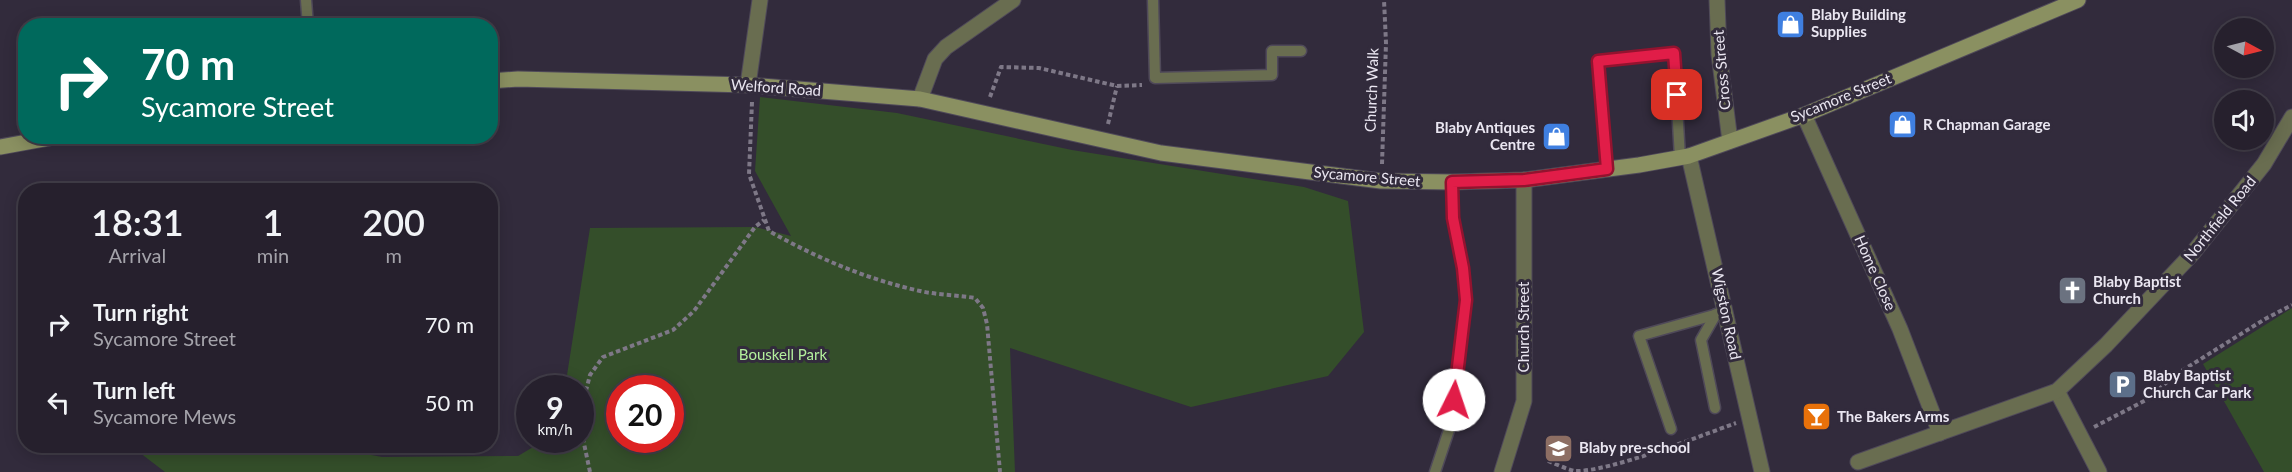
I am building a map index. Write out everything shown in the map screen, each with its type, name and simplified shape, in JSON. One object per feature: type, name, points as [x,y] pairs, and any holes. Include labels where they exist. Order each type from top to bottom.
[{"type":"street","points":[[750,88],[760,0]]},
{"type":"street","points":[[920,99],[935,59],[946,47],[1013,0]]},
{"type":"street","name":"Cross Street","points":[[1717,0],[1719,54],[1730,141]]},
{"type":"street","name":"Sycamore Street","points":[[920,99],[1161,153],[1381,181],[1524,180],[1684,157],[1804,115],[2078,0]]},
{"type":"street","name":"Welford Road","points":[[498,80],[518,79],[750,88],[920,99]]},
{"type":"street","name":"Home Close","points":[[1804,115],[1900,329],[1940,433]]},
{"type":"street","name":"Northfield Road","points":[[1858,462],[2057,391],[2106,345],[2192,254],[2264,165],[2292,117]]},
{"type":"street","points":[[0,147],[18,144]]},
{"type":"street","name":"Wigston Road","points":[[1684,157],[1720,313],[1762,472]]},
{"type":"street","name":"Church Street","points":[[1503,472],[1524,401],[1524,180]]},
{"type":"street","points":[[2057,391],[2099,472]]},
{"type":"lane","points":[[306,0],[307,18]]},
{"type":"lane","points":[[1153,0],[1155,78],[1272,75],[1272,51],[1301,51]]},
{"type":"lane","points":[[1607,169],[1598,61],[1674,53],[1684,157]]},
{"type":"lane","points":[[1435,472],[1450,427],[1466,300],[1463,268],[1453,218],[1452,182]]},
{"type":"lane","points":[[1716,408],[1701,339],[1720,313]]},
{"type":"lane","points":[[1671,429],[1640,336],[1720,313]]},
{"type":"path","name":"Church Walk","points":[[1381,181],[1386,43],[1384,0]]},
{"type":"path","points":[[990,97],[1001,67],[1039,68],[1117,86],[1142,86],[1141,75]]},
{"type":"path","points":[[1107,127],[1117,86]]},
{"type":"path","points":[[750,88],[749,174],[769,231],[802,250],[844,269],[921,291],[975,298],[983,308],[987,324],[1000,472]]},
{"type":"path","points":[[590,472],[582,434],[582,406],[590,375],[603,357],[673,330],[694,311],[755,227],[764,220]]},
{"type":"path","points":[[2088,431],[2148,399],[2175,375],[2265,319],[2292,305]]},
{"type":"path","points":[[1548,461],[1575,471],[1603,468],[1654,453],[1749,418]]},
{"type":"green space","name":"Bouskell Park","points":[[760,97],[897,113],[1072,150],[1304,187],[1348,201],[1364,332],[1328,376],[1191,407],[1010,348],[1015,472],[165,472],[140,453],[361,453],[382,457],[594,453],[594,375],[567,375],[590,228],[755,227],[791,236],[755,171]]},
{"type":"green space","points":[[2292,308],[2292,472],[2264,472],[2203,364]]},
{"type":"place","name":"Blaby Building Supplies","points":[[1790,24]]},
{"type":"place","name":"R Chapman Garage","points":[[1902,125]]},
{"type":"place","name":"Blaby Antiques Centre","points":[[1556,137]]},
{"type":"place","name":"Blaby Baptist Church","points":[[2072,291]]},
{"type":"place","name":"Blaby Baptist Church Car Park","points":[[2122,385]]},
{"type":"place","name":"The Bakers Arms","points":[[1816,417]]},
{"type":"place","name":"Blaby pre-school","points":[[1558,448]]},
{"type":"route","points":[[1454,400],[1466,300],[1463,268],[1453,218],[1452,182],[1524,180],[1607,169],[1598,61],[1674,53],[1677,95]]}]
